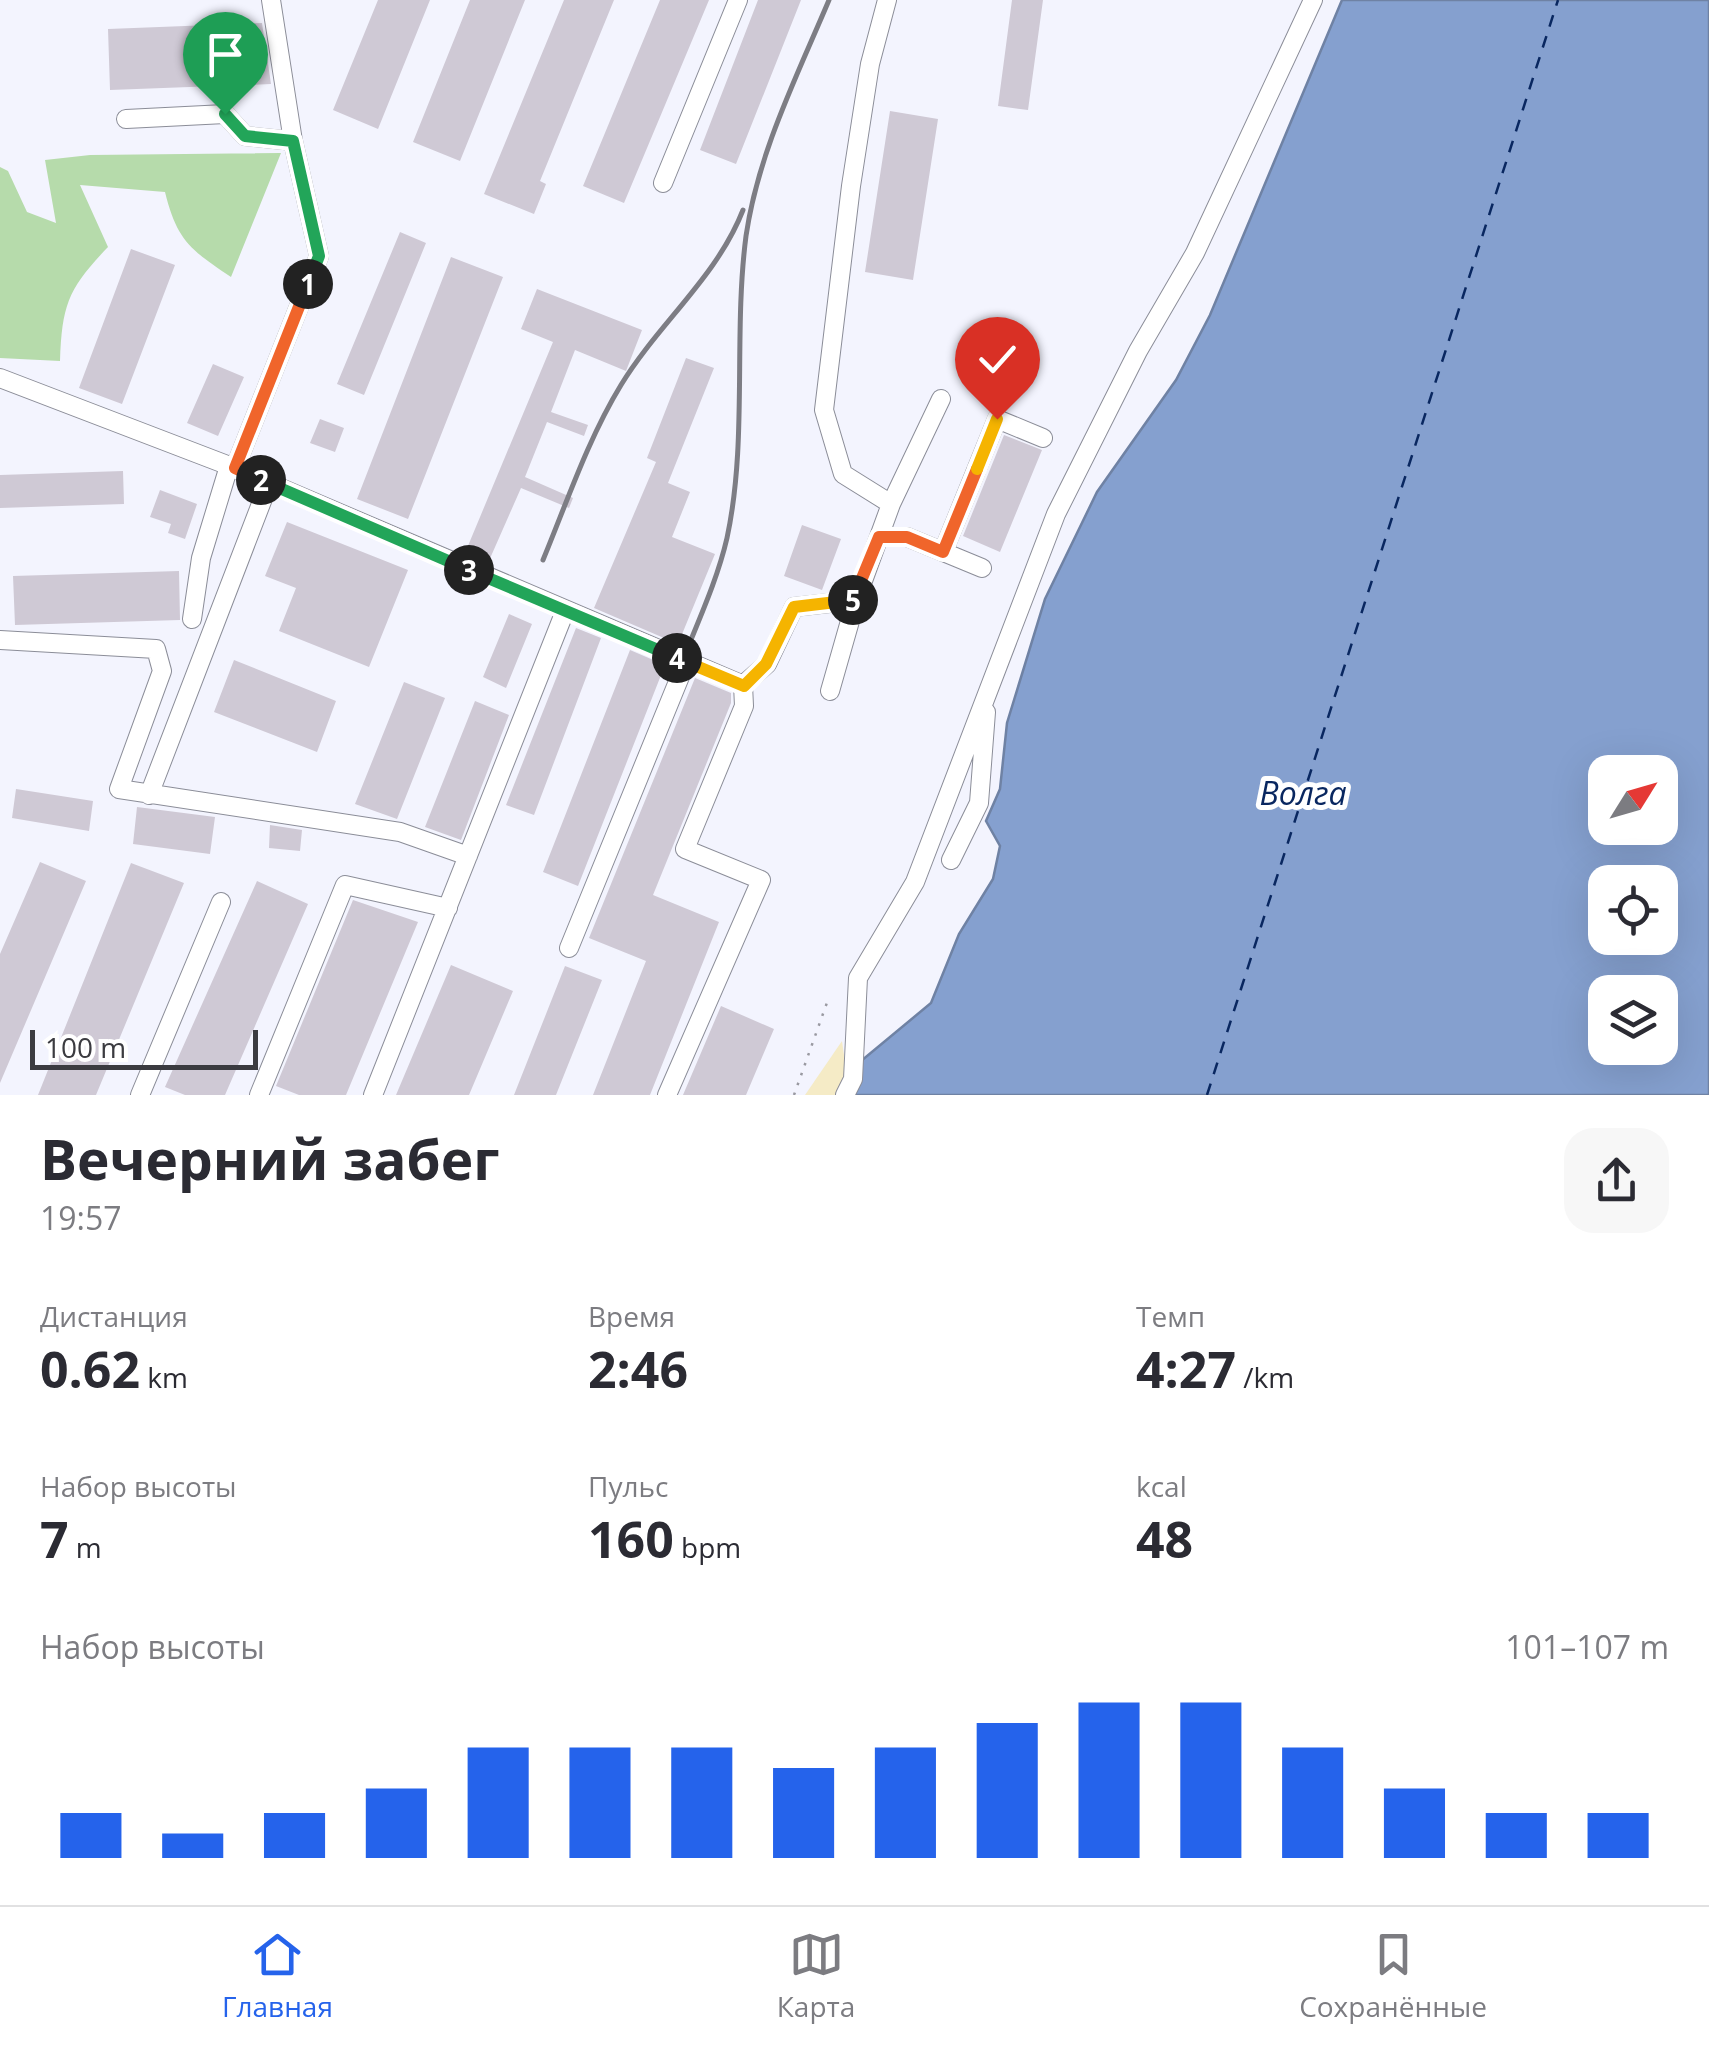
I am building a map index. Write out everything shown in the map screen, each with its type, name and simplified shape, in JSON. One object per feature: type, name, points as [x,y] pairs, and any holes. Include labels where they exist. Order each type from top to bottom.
[{"type":"lane","points":[[192,619],[201,558],[232,467],[319,256],[293,141],[271,0]]},
{"type":"lane","points":[[663,183],[738,0]]},
{"type":"lane","points":[[887,0],[870,64],[851,186],[824,410],[843,474],[891,504]]},
{"type":"lane","points":[[845,1095],[853,1078],[858,978],[915,882],[1056,514],[1138,351],[1195,252],[1313,0]]},
{"type":"lane","points":[[126,119],[225,114],[245,136],[293,141]]},
{"type":"lane","points":[[0,378],[232,467],[744,686]]},
{"type":"lane","points":[[830,691],[856,600],[891,504],[941,399]]},
{"type":"lane","points":[[943,552],[997,419],[1043,438]]},
{"type":"lane","points":[[148,795],[269,483]]},
{"type":"lane","points":[[879,537],[907,537],[982,568]]},
{"type":"lane","points":[[667,1095],[761,880],[685,849],[744,706],[744,686],[766,664],[794,607],[856,600]]},
{"type":"lane","points":[[373,1095],[565,611]]},
{"type":"lane","points":[[0,640],[156,649],[162,670],[119,789],[400,832],[468,856]]},
{"type":"lane","points":[[570,948],[686,662]]},
{"type":"lane","points":[[951,860],[979,803],[986,696]]},
{"type":"lane","points":[[259,1095],[344,886],[448,908]]},
{"type":"lane","points":[[140,1095],[221,902]]},
{"type":"path","points":[[794,1095],[829,997]]},
{"type":"green space","points":[[281,153],[231,277],[188,243],[175,222],[165,192],[80,185],[108,247],[84,274],[70,298],[60,361],[0,358],[0,167],[8,171],[27,212],[56,223],[45,160],[90,155]]},
{"type":"sand","points":[[842,1041],[848,1083],[843,1095],[805,1095]]},
{"type":"water","name":"Волга","points":[[1342,0],[1709,0],[1709,1095],[847,1095],[861,1061],[931,1003],[959,934],[993,879],[1000,846],[986,821],[1000,789],[1007,723],[1045,599],[1097,492],[1176,380],[1210,315]]},
{"type":"building","points":[[378,0],[430,0],[378,129],[333,110]]},
{"type":"building","points":[[470,0],[525,0],[460,161],[413,142]]},
{"type":"building","points":[[564,0],[614,0],[540,181],[546,184],[534,214],[484,194]]},
{"type":"building","points":[[660,0],[709,0],[624,203],[583,186]]},
{"type":"building","points":[[758,0],[801,0],[736,164],[700,150]]},
{"type":"building","points":[[1012,0],[1043,0],[1028,110],[998,106]]},
{"type":"building","points":[[262,23],[271,84],[110,90],[108,29]]},
{"type":"building","points":[[890,111],[938,119],[913,280],[865,272]]},
{"type":"building","points":[[400,232],[426,243],[364,395],[337,384]]},
{"type":"building","points":[[131,249],[175,265],[122,404],[79,388]]},
{"type":"building","points":[[451,257],[503,277],[408,519],[357,499]]},
{"type":"building","points":[[537,289],[642,330],[626,371],[575,350],[551,412],[588,425],[584,436],[547,422],[525,477],[573,498],[569,508],[521,488],[488,563],[465,553],[553,342],[521,329]]},
{"type":"building","points":[[686,358],[714,368],[668,483],[690,492],[672,537],[715,554],[678,644],[594,608],[656,462],[647,458]]},
{"type":"building","points":[[213,364],[244,377],[218,436],[187,423]]},
{"type":"building","points":[[320,419],[344,428],[335,452],[310,443]]},
{"type":"building","points":[[1004,435],[1042,450],[1000,552],[963,536]]},
{"type":"building","points":[[123,471],[124,504],[0,508],[0,475]]},
{"type":"building","points":[[160,490],[197,504],[185,539],[168,533],[171,524],[150,517]]},
{"type":"building","points":[[287,522],[408,570],[369,667],[279,631],[296,588],[265,576]]},
{"type":"building","points":[[802,525],[841,539],[822,590],[784,576]]},
{"type":"building","points":[[179,571],[180,620],[15,625],[13,576]]},
{"type":"building","points":[[509,614],[532,624],[506,688],[483,677]]},
{"type":"building","points":[[576,628],[601,638],[534,815],[506,805]]},
{"type":"building","points":[[630,650],[665,665],[578,886],[543,872]]},
{"type":"building","points":[[234,660],[336,701],[317,752],[214,712]]},
{"type":"building","points":[[695,678],[731,693],[731,703],[653,895],[719,922],[650,1095],[593,1095],[646,961],[589,938]]},
{"type":"building","points":[[404,682],[445,698],[397,819],[355,804]]},
{"type":"building","points":[[475,701],[509,715],[461,840],[425,827]]},
{"type":"building","points":[[16,789],[93,801],[89,831],[12,818]]},
{"type":"building","points":[[137,807],[215,817],[210,854],[133,844]]},
{"type":"building","points":[[270,825],[302,830],[300,851],[269,848]]},
{"type":"building","points":[[40,862],[86,881],[0,1083],[0,954]]},
{"type":"building","points":[[131,863],[184,883],[96,1095],[38,1095]]},
{"type":"building","points":[[257,881],[308,904],[225,1095],[185,1095],[165,1087]]},
{"type":"building","points":[[353,900],[418,922],[346,1095],[299,1095],[276,1086]]},
{"type":"building","points":[[451,965],[513,991],[469,1095],[396,1095]]},
{"type":"building","points":[[565,966],[602,980],[556,1095],[514,1095]]},
{"type":"building","points":[[721,1006],[774,1029],[746,1095],[683,1095]]},
{"type":"ferry route","points":[[1207,1095],[1558,0]]},
{"type":"railway","points":[[686,652],[719,567],[733,501],[739,426],[742,274],[752,205],[780,115],[829,0]]},
{"type":"railway","points":[[543,560],[609,406],[636,363],[703,279],[743,210]]},
{"type":"route","points":[[225,114],[245,136],[293,141],[319,256],[235,468],[744,686],[766,664],[794,607],[856,600],[879,537],[907,537],[943,552],[997,419]]}]
